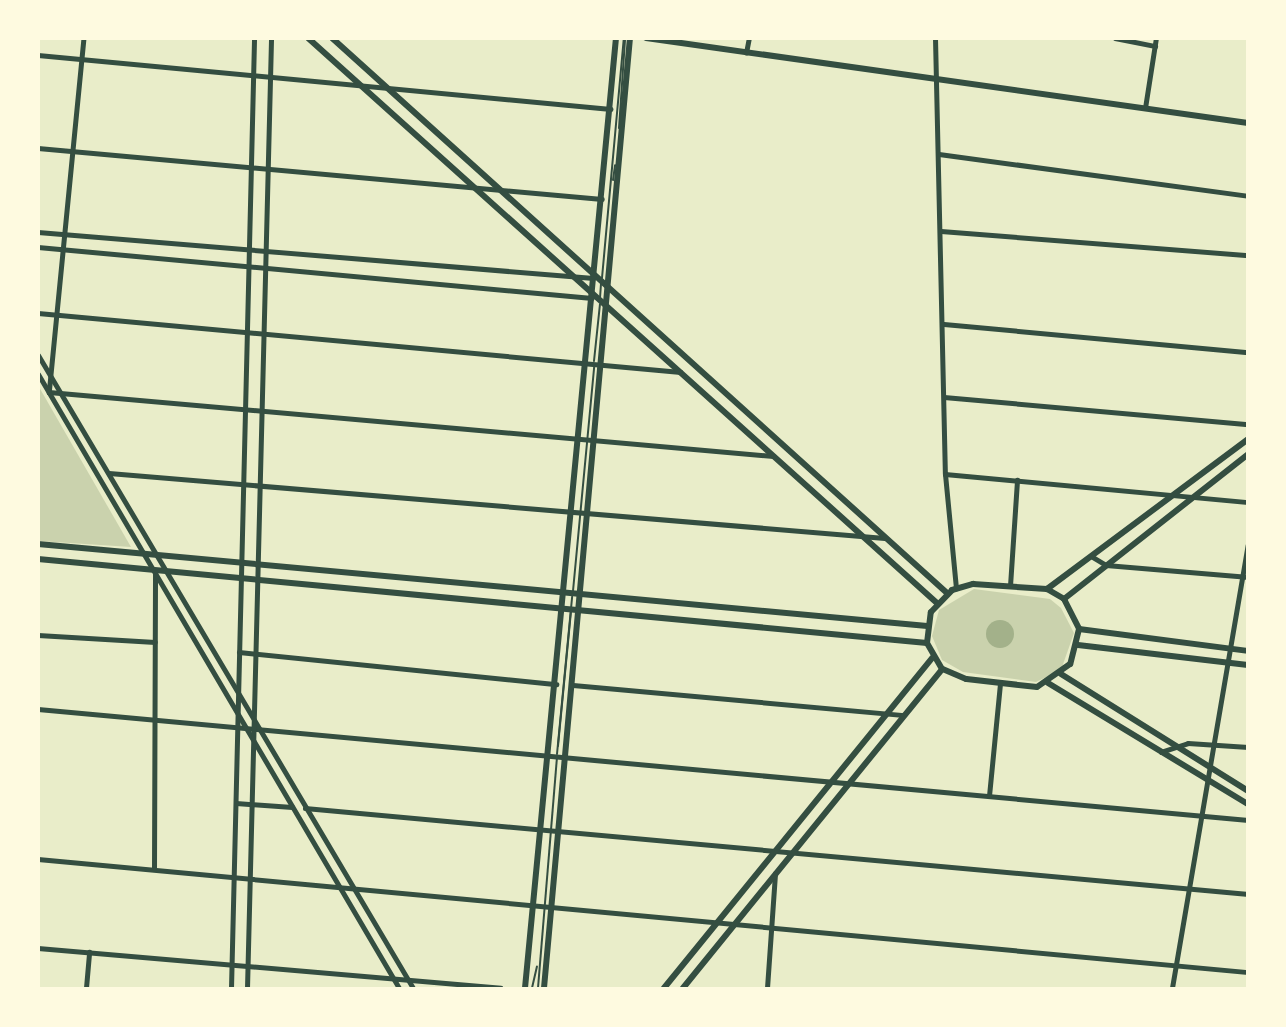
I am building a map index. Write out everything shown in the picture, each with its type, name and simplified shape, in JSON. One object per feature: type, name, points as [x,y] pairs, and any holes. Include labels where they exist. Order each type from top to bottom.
[{"type":"main road","points":[[308,38],[364,85],[577,278],[592,296],[607,306],[937,603]]},
{"type":"main road","points":[[332,38],[594,279],[658,332],[947,593]]},
{"type":"main road","points":[[525,989],[540,903],[554,756],[557,684],[567,608],[573,595],[589,516],[595,440],[592,296],[616,38]]},
{"type":"main road","points":[[544,989],[579,609],[573,595],[577,515],[594,364],[609,289],[630,38]]},
{"type":"main road","points":[[646,38],[1248,123]]},
{"type":"main road","points":[[649,344],[658,332]]},
{"type":"main road","points":[[1047,589],[1248,439]]},
{"type":"main road","points":[[1064,599],[1248,454]]},
{"type":"main road","points":[[811,490],[820,481]]},
{"type":"main road","points":[[38,544],[257,567],[927,626]]},
{"type":"main road","points":[[38,558],[257,582],[579,609],[927,643]]},
{"type":"main road","points":[[1048,683],[1061,674],[1078,645],[1079,629],[1064,599],[1047,589],[1010,586],[956,588],[937,603],[927,626],[927,643],[932,658],[942,669],[1000,682],[1048,683],[1248,804]]},
{"type":"main road","points":[[1079,629],[1248,651]]},
{"type":"main road","points":[[1078,645],[1248,665]]},
{"type":"main road","points":[[664,989],[932,658]]},
{"type":"main road","points":[[683,989],[942,669]]},
{"type":"main road","points":[[1061,674],[1248,791]]},
{"type":"street","points":[[49,392],[84,38]]},
{"type":"street","points":[[231,989],[239,713],[246,249],[254,38]]},
{"type":"street","points":[[247,989],[271,38]]},
{"type":"street","points":[[746,53],[748,38]]},
{"type":"street","points":[[935,38],[944,324],[945,474],[956,588]]},
{"type":"street","points":[[1115,38],[1155,46]]},
{"type":"street","points":[[1145,109],[1156,38]]},
{"type":"street","points":[[38,55],[270,74],[611,109]]},
{"type":"street","points":[[38,148],[266,171],[603,199]]},
{"type":"street","points":[[939,154],[1248,196]]},
{"type":"street","points":[[941,231],[1248,255]]},
{"type":"street","points":[[38,232],[594,279]]},
{"type":"street","points":[[38,247],[592,296]]},
{"type":"street","points":[[38,313],[681,372]]},
{"type":"street","points":[[944,324],[1248,352]]},
{"type":"street","points":[[38,355],[253,717]]},
{"type":"street","points":[[38,374],[239,713],[253,729],[305,808],[413,989]]},
{"type":"street","points":[[49,392],[774,457]]},
{"type":"street","points":[[944,397],[1248,424]]},
{"type":"street","points":[[109,473],[867,541],[884,538]]},
{"type":"street","points":[[945,474],[1248,502]]},
{"type":"street","points":[[1010,586],[1017,480]]},
{"type":"street","points":[[1172,989],[1230,649],[1245,577],[1248,545]]},
{"type":"street","points":[[1091,556],[1106,565],[1245,577]]},
{"type":"street","points":[[154,869],[155,569]]},
{"type":"street","points":[[38,635],[155,642]]},
{"type":"street","points":[[239,652],[557,684]]},
{"type":"street","points":[[989,796],[1000,682]]},
{"type":"street","points":[[573,685],[905,715]]},
{"type":"street","points":[[38,709],[1248,820]]},
{"type":"street","points":[[253,737],[399,989]]},
{"type":"street","points":[[1161,752],[1171,745],[1214,744],[1248,747]]},
{"type":"street","points":[[236,803],[293,807]]},
{"type":"street","points":[[305,808],[1248,894]]},
{"type":"street","points":[[38,859],[1176,961],[1248,972]]},
{"type":"street","points":[[767,989],[775,873]]},
{"type":"street","points":[[38,947],[500,989]]},
{"type":"street","points":[[86,989],[89,952]]},
{"type":"lane","points":[[594,364],[624,38]]},
{"type":"lane","points":[[554,756],[567,608]]},
{"type":"lane","points":[[554,756],[567,608]]},
{"type":"lane","points":[[538,989],[540,903]]},
{"type":"lane","points":[[532,989],[538,962]]},
{"type":"shaded area","points":[[39,387],[131,547],[39,541]]},
{"type":"shaded area","points":[[974,589],[1050,599],[1061,608],[1074,633],[1061,670],[1036,682],[963,672],[942,660],[932,636],[939,610]]},
{"type":"shaded area","points":[[1000,620],[1010,624],[1014,634],[1010,644],[1000,648],[990,644],[986,634],[990,624]]}]
